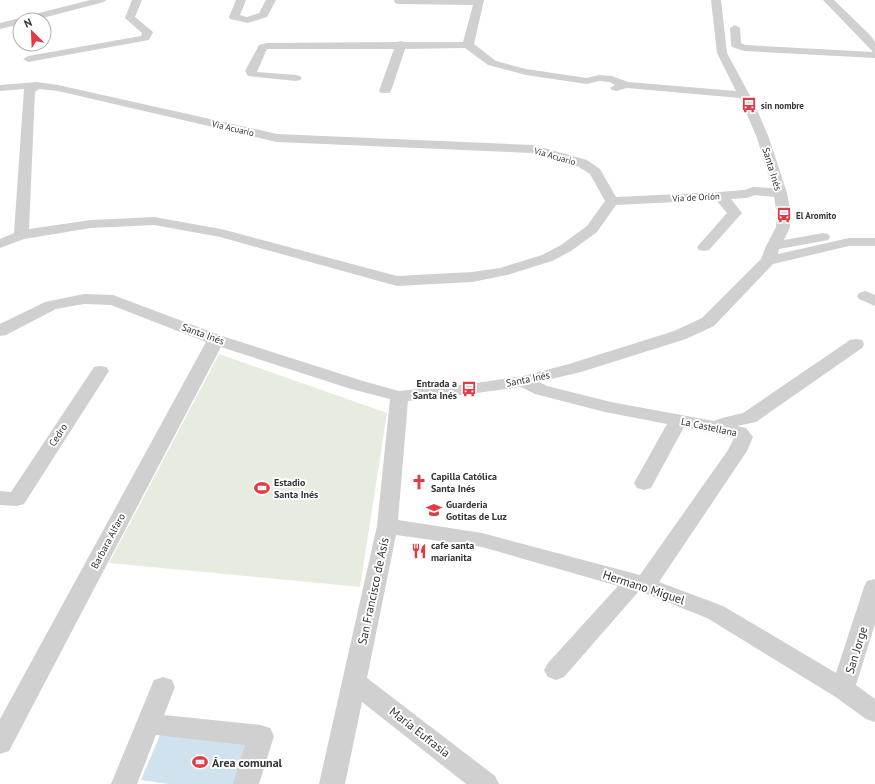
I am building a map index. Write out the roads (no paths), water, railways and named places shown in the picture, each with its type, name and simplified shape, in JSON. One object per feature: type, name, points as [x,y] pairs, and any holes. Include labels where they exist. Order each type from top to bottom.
[{"type":"street","points":[[52,13],[101,0]]},
{"type":"street","points":[[127,0],[128,2],[122,11],[120,19],[132,29],[146,37]]},
{"type":"street","points":[[28,59],[142,40],[146,37],[148,32],[130,18],[137,0]]},
{"type":"street","points":[[241,0],[234,17],[248,20],[258,18],[263,15],[271,0]]},
{"type":"street","name":"Santa Inés","points":[[0,331],[51,305],[84,299],[113,300],[216,340],[357,385],[399,396],[469,389],[523,381],[575,368],[680,335],[708,322],[768,261],[780,244],[783,227],[784,215],[781,196],[763,138],[744,95],[722,53],[716,0]]},
{"type":"street","points":[[828,0],[873,44]]},
{"type":"street","points":[[398,1],[479,1],[468,44]]},
{"type":"street","points":[[1,26],[12,23]]},
{"type":"street","points":[[735,28],[736,44],[744,48],[875,55]]},
{"type":"street","points":[[385,91],[401,44]]},
{"type":"street","points":[[296,78],[257,75],[252,74],[251,71],[263,47],[267,46],[468,44],[492,63],[526,72],[587,81],[594,86],[608,89],[626,85],[744,95]]},
{"type":"street","points":[[21,235],[29,91],[37,85]]},
{"type":"street","name":"Via Acuario","points":[[0,88],[37,85],[277,138],[533,149],[582,163],[595,172],[612,201]]},
{"type":"street","name":"Via de Orión","points":[[612,201],[747,194],[755,197],[781,196]]},
{"type":"street","points":[[704,247],[735,213],[720,196]]},
{"type":"street","points":[[0,244],[21,235],[91,224],[154,221],[221,233],[397,281],[472,277],[494,273],[547,258],[566,248],[592,229],[612,201]]},
{"type":"street","points":[[783,227],[822,241]]},
{"type":"street","points":[[780,244],[822,241],[850,242],[873,236]]},
{"type":"street","points":[[768,261],[800,254],[822,241]]},
{"type":"street","points":[[780,244],[800,254]]},
{"type":"street","name":"Barbara Alfaro","points":[[0,743],[216,340]]},
{"type":"street","points":[[717,428],[721,424],[729,421],[749,418],[856,344]]},
{"type":"street","name":"Cedro","points":[[8,498],[100,371]]},
{"type":"street","name":"La Castellana","points":[[523,381],[541,390],[611,408],[743,434],[744,437],[732,458],[639,583]]},
{"type":"street","name":"San Francisco de Asís","points":[[332,784],[353,681],[388,526],[399,396]]},
{"type":"street","points":[[644,483],[679,421]]},
{"type":"street","name":"Hermano Miguel","points":[[388,526],[482,540],[639,583],[715,612],[843,689],[875,712]]},
{"type":"street","points":[[556,670],[639,583]]},
{"type":"street","name":"San Jorge","points":[[843,689],[875,587]]},
{"type":"street","name":"María Eufrasia","points":[[353,681],[486,784]]},
{"type":"street","points":[[124,784],[163,687]]},
{"type":"street","points":[[148,724],[261,736],[246,784]]},
{"type":"water","name":"Área comunal","points":[[160,735],[256,743],[243,784],[169,784],[141,780]]},
{"type":"place","name":"sin nombre","points":[[749,105]]},
{"type":"place","name":"El Aromito","points":[[784,215]]},
{"type":"place","name":"Entrada a Santa Inés","points":[[469,389]]},
{"type":"place","name":"Capilla Católica Santa Inés","points":[[419,482]]},
{"type":"place","name":"Estadio Santa Inés","points":[[262,488]]},
{"type":"place","name":"Guarderia Gotitas de Luz","points":[[434,510]]},
{"type":"place","name":"cafe santa marianita","points":[[419,551]]},
{"type":"place","name":"Área comunal","points":[[200,762]]}]
